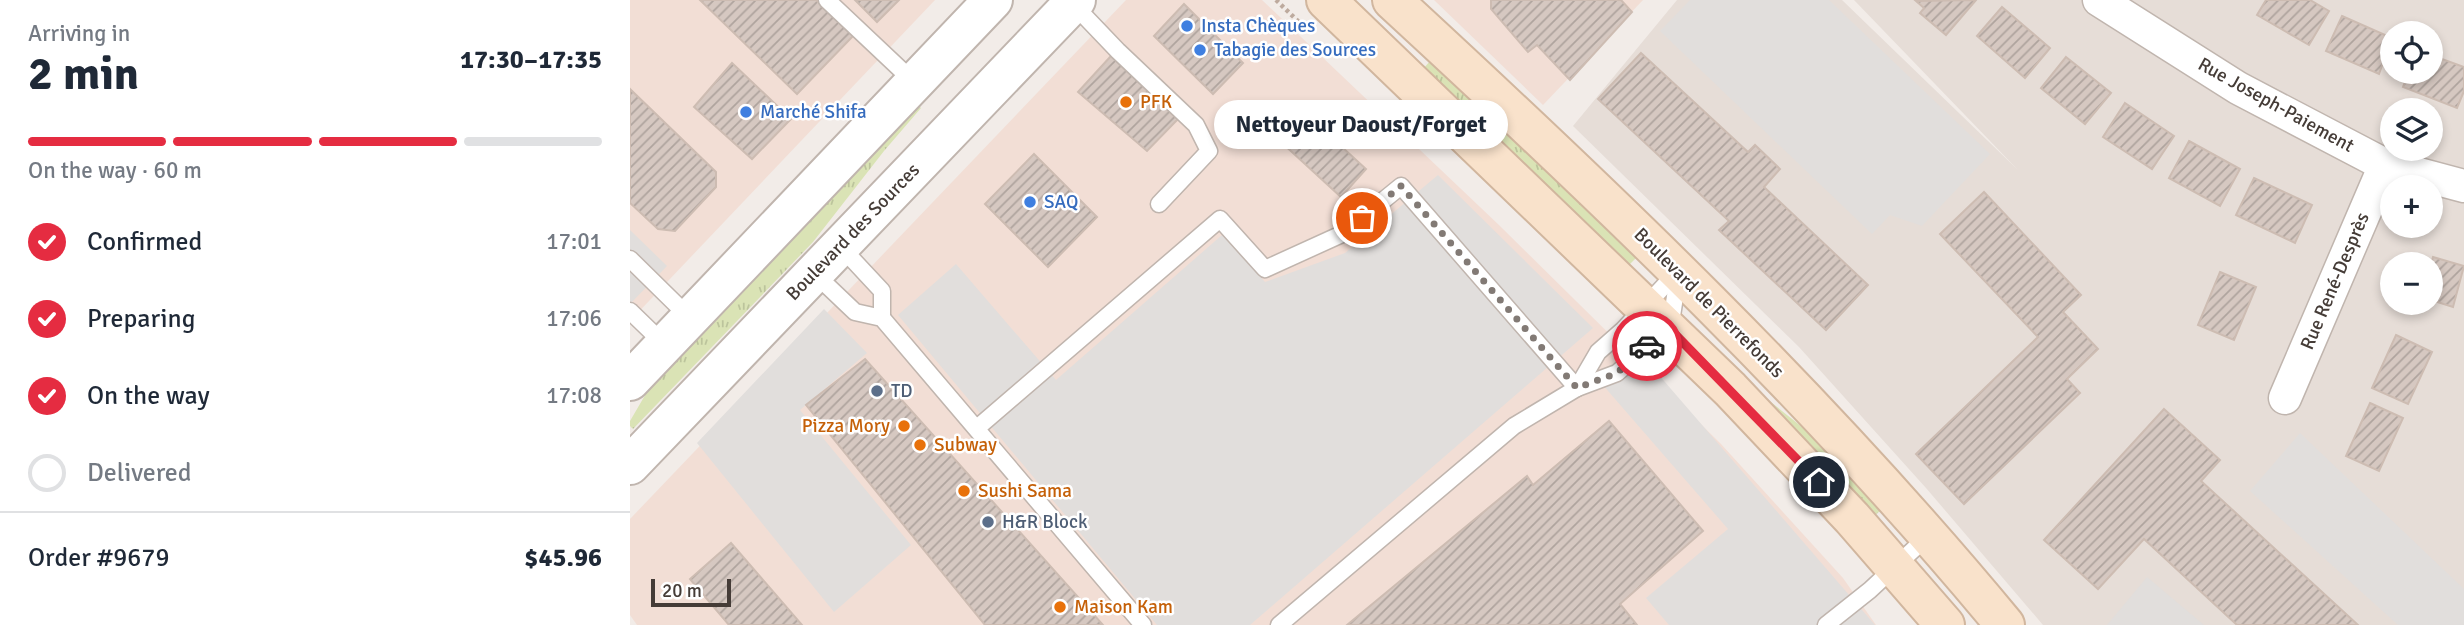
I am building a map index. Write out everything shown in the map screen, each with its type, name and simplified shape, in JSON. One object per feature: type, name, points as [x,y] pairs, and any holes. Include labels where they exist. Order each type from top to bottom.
[{"type":"main road","points":[[1326,0],[1657,316],[1768,427],[1945,625]]},
{"type":"main road","name":"Boulevard de Pierrefonds","points":[[1392,0],[1678,271],[1798,391],[1929,535],[2006,625]]},
{"type":"street","points":[[630,381],[993,0]]},
{"type":"street","name":"Rue Joseph-Paiement","points":[[2099,0],[2238,88],[2385,164],[2464,186]]},
{"type":"street","name":"Boulevard des Sources","points":[[630,465],[1074,1]]},
{"type":"street","name":"Rue René-Desprès","points":[[2285,398],[2385,164]]},
{"type":"lane","points":[[827,0],[915,83]]},
{"type":"lane","points":[[1074,1],[1118,51],[1196,125],[1209,151],[1159,204]]},
{"type":"lane","points":[[977,428],[1220,219],[1265,269],[1342,234],[1401,186],[1577,388]]},
{"type":"lane","points":[[839,246],[882,291],[882,318]]},
{"type":"lane","points":[[632,263],[677,330]]},
{"type":"lane","points":[[1279,625],[1514,426],[1577,388],[1617,373],[1657,316],[1678,271]]},
{"type":"lane","points":[[1577,388],[1598,352],[1657,316],[1674,310],[1678,271]]},
{"type":"lane","points":[[814,272],[855,312],[882,318],[1143,625]]},
{"type":"lane","points":[[630,311],[677,330]]},
{"type":"lane","points":[[1826,625],[1929,535]]},
{"type":"path","points":[[1276,0],[1291,15]]},
{"type":"shaded area","points":[[630,0],[935,0],[630,321]]},
{"type":"shaded area","points":[[1126,0],[1262,0],[1500,226],[1721,444],[1843,578],[1876,625],[637,625],[630,615],[630,519]]},
{"type":"shaded area","points":[[1434,0],[1643,0],[1543,105]]},
{"type":"shaded area","points":[[1677,0],[1842,0],[2018,170],[1854,0],[2464,0],[2464,625],[2043,625],[1926,488],[1799,347],[1573,126]]},
{"type":"shaded area","points":[[1690,0],[1829,0],[1990,154],[1922,226],[1890,215],[1872,234],[1660,31]]},
{"type":"shaded area","points":[[1438,175],[1593,328],[1250,625],[1157,625],[898,315],[956,264],[1056,380],[1222,235],[1265,282],[1345,253]]},
{"type":"shaded area","points":[[630,230],[667,266],[630,304]]},
{"type":"shaded area","points":[[824,309],[867,353],[800,410],[911,545],[834,612],[697,443]]},
{"type":"shaded area","points":[[1639,352],[1875,625],[1669,625],[1646,598],[1728,529],[1602,384]]},
{"type":"shaded area","points":[[2300,433],[2464,589],[2464,625],[2398,625],[2250,491]]},
{"type":"shaded area","points":[[2147,577],[2204,625],[2107,625]]},
{"type":"green space","points":[[1431,60],[1637,257],[1629,265],[1423,69]]},
{"type":"green space","points":[[918,105],[921,108],[813,242],[633,429],[630,421],[651,385]]},
{"type":"green space","points":[[1752,387],[1838,459],[1880,511],[1873,517]]},
{"type":"building","points":[[700,0],[816,0],[853,36],[797,94]]},
{"type":"building","points":[[855,0],[899,0],[877,22]]},
{"type":"building","points":[[1491,0],[1621,0],[1632,12],[1570,80],[1537,45],[1528,52],[1491,9]]},
{"type":"building","points":[[1976,0],[1946,35],[1920,13],[1924,8],[1916,1]]},
{"type":"building","points":[[2266,0],[2310,0],[2329,11],[2309,45],[2257,15]]},
{"type":"building","points":[[1184,4],[1243,63],[1213,94],[1154,36]]},
{"type":"building","points":[[2002,7],[2050,48],[2025,78],[1977,36]]},
{"type":"building","points":[[2342,16],[2380,33],[2379,74],[2326,51]]},
{"type":"building","points":[[1641,53],[1748,152],[1755,145],[1780,169],[1764,187],[1868,285],[1826,330],[1719,230],[1729,221],[1598,99]]},
{"type":"building","points":[[1111,56],[1178,119],[1147,151],[1078,92]]},
{"type":"building","points":[[2066,57],[2111,93],[2085,124],[2041,88]]},
{"type":"building","points":[[2443,59],[2464,67],[2464,91],[2457,108],[2443,103],[2443,98],[2431,98],[2403,87],[2404,84],[2443,84]]},
{"type":"building","points":[[732,63],[791,119],[752,159],[694,107]]},
{"type":"building","points":[[630,89],[716,172],[716,187],[675,231],[658,229],[630,203]]},
{"type":"building","points":[[1293,102],[1366,169],[1341,197],[1268,130]]},
{"type":"building","points":[[2125,103],[2174,136],[2152,169],[2103,137]]},
{"type":"building","points":[[2189,141],[2240,169],[2220,206],[2169,178]]},
{"type":"building","points":[[1034,154],[1097,217],[1048,267],[985,204]]},
{"type":"building","points":[[2254,178],[2312,205],[2295,243],[2236,215]]},
{"type":"building","points":[[1984,192],[2081,295],[2063,312],[2098,349],[2067,379],[2080,393],[1964,504],[1916,454],[2038,337],[1940,234]]},
{"type":"building","points":[[2443,260],[2464,266],[2453,307],[2443,304]]},
{"type":"building","points":[[2220,272],[2256,287],[2234,340],[2198,325]]},
{"type":"building","points":[[2396,335],[2432,352],[2408,404],[2372,388]]},
{"type":"building","points":[[865,359],[1103,625],[985,625],[806,405]]},
{"type":"building","points":[[2370,403],[2403,418],[2379,471],[2346,456]]},
{"type":"building","points":[[2164,409],[2220,460],[2201,481],[2358,625],[2237,625],[2144,539],[2098,589],[2044,540]]},
{"type":"building","points":[[1609,421],[1703,531],[1620,604],[1637,625],[1347,625],[1527,476],[1533,485]]},
{"type":"building","points":[[731,543],[802,625],[729,625],[690,579]]},
{"type":"way so far","points":[[1362,218],[1401,186],[1577,388],[1617,373],[1647,346]]},
{"type":"place","name":"Insta Chèques","points":[[1187,26]]},
{"type":"place","name":"Tabagie des Sources","points":[[1200,50]]},
{"type":"place","name":"PFK","points":[[1126,102]]},
{"type":"place","name":"Marché Shifa","points":[[746,112]]},
{"type":"place","name":"SAQ","points":[[1030,202]]},
{"type":"place","name":"Nettoyeur Daoust/Forget","points":[[1362,218]]},
{"type":"place","name":"TD","points":[[877,391]]},
{"type":"place","name":"Pizza Mory","points":[[904,426]]},
{"type":"place","name":"Subway","points":[[920,445]]},
{"type":"place","name":"Sushi Sama","points":[[964,491]]},
{"type":"place","name":"H&R Block","points":[[988,522]]},
{"type":"place","name":"Maison Kam","points":[[1060,607]]},
{"type":"route","points":[[1647,346],[1667,326],[1819,482]]}]
